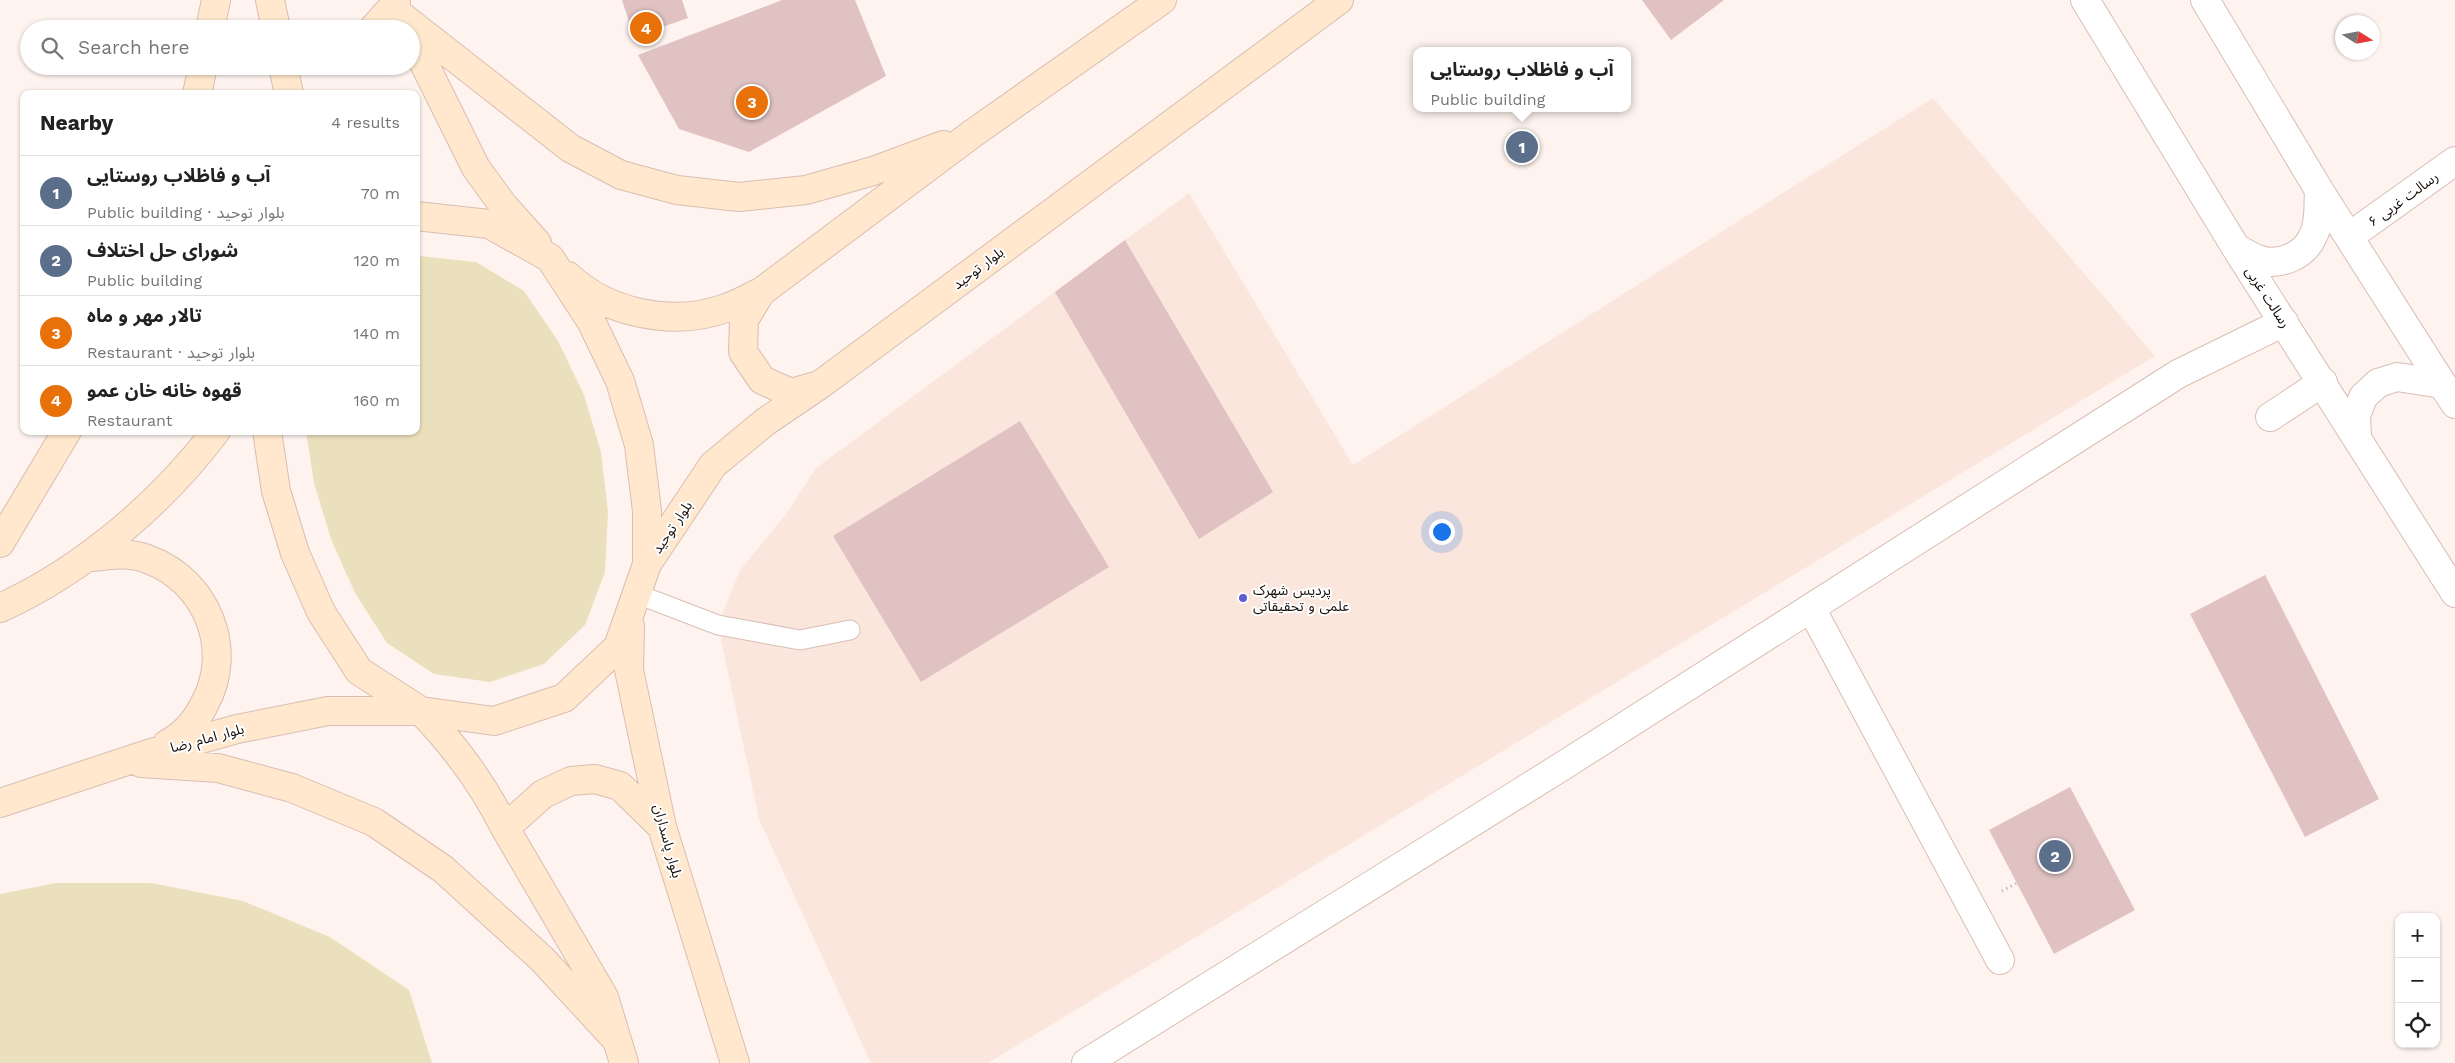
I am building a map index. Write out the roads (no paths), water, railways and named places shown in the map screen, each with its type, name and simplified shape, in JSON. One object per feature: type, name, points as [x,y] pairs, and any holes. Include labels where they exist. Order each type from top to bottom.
[{"type":"main road","points":[[212,20],[216,0]]},
{"type":"main road","points":[[270,0],[274,20]]},
{"type":"main road","points":[[420,54],[476,168],[503,204],[550,258],[578,285],[612,304],[649,315],[688,316],[726,308],[761,292],[972,134],[1162,0]]},
{"type":"main road","name":"بلوار توحید","points":[[647,564],[713,465],[765,422],[821,384],[1339,0]]},
{"type":"main road","points":[[420,31],[570,148],[622,175],[677,190],[739,197],[806,190],[873,171],[972,134]]},
{"type":"main road","points":[[198,90],[201,75]]},
{"type":"main road","points":[[285,75],[288,90]]},
{"type":"main road","points":[[420,216],[488,224],[550,258],[591,321],[620,381],[639,445],[647,511],[647,564]]},
{"type":"main road","points":[[761,292],[744,320],[743,352],[762,380],[791,393],[821,384]]},
{"type":"main road","points":[[0,543],[65,435]]},
{"type":"main road","points":[[0,608],[24,598],[86,558],[155,500],[212,435]]},
{"type":"main road","points":[[268,435],[279,500],[295,553],[321,612],[359,671],[421,711],[449,739],[491,800],[505,828],[604,997],[620,1052]]},
{"type":"main road","points":[[86,558],[118,554],[149,559],[177,574],[199,597],[213,626],[218,657],[213,688],[193,723],[176,740],[148,754]]},
{"type":"main road","name":"بلوار امام رضا","points":[[0,803],[122,762],[237,728],[328,711],[421,711],[494,721],[564,698],[618,647],[647,564]]},
{"type":"main road","name":"بلوار پاسداران","points":[[634,604],[629,670],[662,827],[735,1063]]},
{"type":"main road","points":[[122,762],[218,768],[292,788],[374,822],[443,869],[542,959],[620,1052]]},
{"type":"main road","points":[[505,828],[543,794],[572,781],[595,779],[620,786],[662,827]]},
{"type":"street","name":"رسالت غربی","points":[[2085,0],[2236,248],[2455,592]]},
{"type":"street","points":[[2205,0],[2319,190],[2350,236],[2448,394]]},
{"type":"street","name":"رسالت غربی ۶","points":[[2350,236],[2455,161]]},
{"type":"street","points":[[2236,248],[2258,260],[2279,262],[2299,254],[2313,237],[2318,216],[2319,190]]},
{"type":"street","points":[[1086,1063],[1569,761],[2178,374],[2284,322]]},
{"type":"street","points":[[2356,436],[2356,416],[2363,397],[2378,384],[2397,377],[2448,394]]},
{"type":"street","points":[[2270,417],[2323,382]]},
{"type":"street","points":[[1811,608],[2000,960]]},
{"type":"lane","points":[[634,604],[718,625],[800,640],[850,630]]},
{"type":"place","name":"قهوه خانه خان عمو","points":[[646,28]]},
{"type":"place","name":"تالار مهر و ماه","points":[[752,102]]},
{"type":"place","name":"آب و فاظلاب روستایی","points":[[1522,147]]},
{"type":"place","name":"پردیس شهرک علمی و تحقیقاتی","points":[[1243,598]]},
{"type":"place","name":"شورای حل اختلاف","points":[[2055,856]]}]
